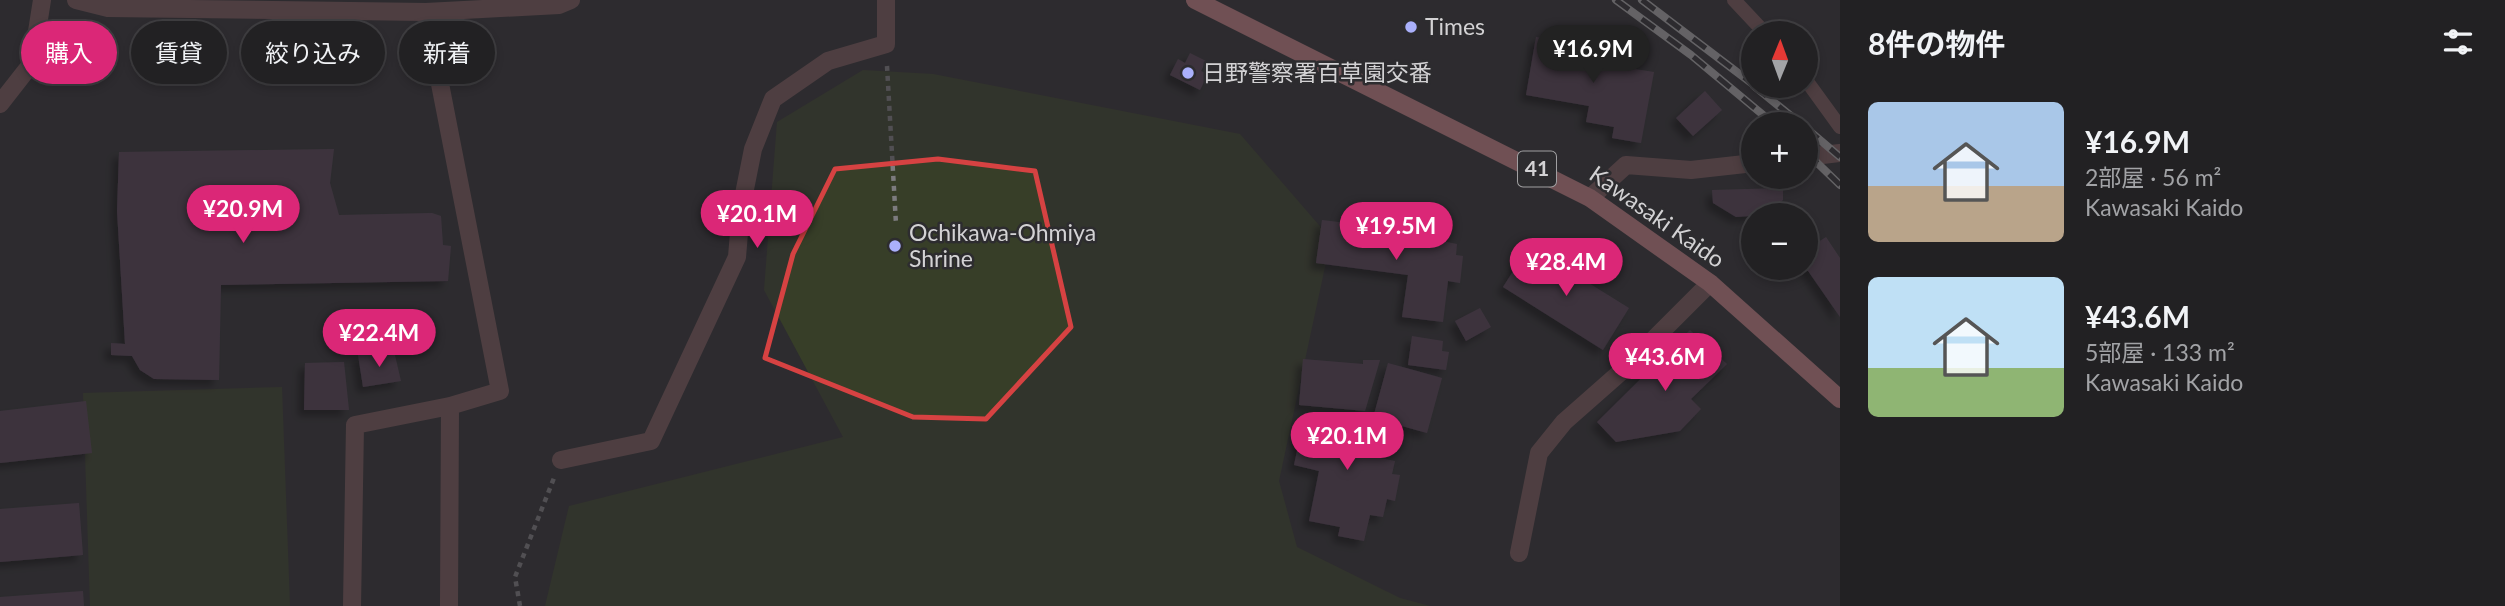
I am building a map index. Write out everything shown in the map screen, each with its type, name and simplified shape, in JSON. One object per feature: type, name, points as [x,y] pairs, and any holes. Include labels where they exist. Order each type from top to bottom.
[{"type":"main road","name":"Kawasaki Kaido","points":[[1195,0],[1590,198],[1710,283],[1840,399]]},
{"type":"street","points":[[0,104],[32,64],[41,0]]},
{"type":"street","points":[[76,0],[108,8],[426,12],[559,5],[572,0]]},
{"type":"street","points":[[561,460],[650,441],[737,257],[741,209],[753,149],[773,99],[828,61],[886,44],[886,0]]},
{"type":"street","points":[[352,606],[355,425],[450,406],[500,391],[426,12]]},
{"type":"street","points":[[1818,155],[1840,152]]},
{"type":"street","points":[[1590,198],[1626,165],[1691,170],[1741,164]]},
{"type":"street","points":[[1519,553],[1539,453],[1564,422],[1623,370],[1710,283]]},
{"type":"street","points":[[449,606],[450,406]]},
{"type":"lane","points":[[1734,0],[1754,21]]},
{"type":"lane","points":[[1818,97],[1840,127]]},
{"type":"path","points":[[886,44],[896,224]]},
{"type":"path","points":[[520,606],[515,577],[561,460]]},
{"type":"highlighted area","points":[[938,159],[1035,171],[1071,327],[986,419],[913,417],[765,358],[793,254],[835,169]]},
{"type":"green space","points":[[863,70],[933,74],[1240,134],[1331,239],[1279,481],[1297,547],[1400,598],[1430,606],[545,606],[569,506],[843,437],[764,290],[777,122]]},
{"type":"green space","points":[[282,387],[290,606],[90,606],[83,393]]},
{"type":"building","points":[[1536,37],[1611,50],[1608,65],[1623,67],[1626,51],[1637,53],[1635,69],[1654,72],[1641,143],[1612,138],[1614,127],[1586,122],[1589,106],[1526,95]]},
{"type":"building","name":"日野警察署百草園交番","points":[[1190,53],[1206,61],[1201,71],[1208,74],[1200,90],[1170,75],[1178,59],[1185,63]]},
{"type":"building","points":[[1705,91],[1722,110],[1693,136],[1676,118]]},
{"type":"building","points":[[334,149],[330,183],[339,215],[432,213],[441,216],[443,245],[451,246],[448,281],[221,285],[219,380],[154,379],[140,370],[132,356],[111,355],[111,343],[125,344],[117,211],[119,152]]},
{"type":"building","points":[[1783,189],[1783,200],[1779,203],[1741,203],[1741,217],[1736,217],[1713,203],[1712,190]]},
{"type":"building","points":[[1322,220],[1413,231],[1412,235],[1457,244],[1456,255],[1463,256],[1460,283],[1448,281],[1443,322],[1402,317],[1408,275],[1316,263]]},
{"type":"building","points":[[1826,237],[1840,258],[1840,317],[1814,280],[1818,280],[1818,242]]},
{"type":"building","points":[[1529,246],[1629,308],[1603,350],[1503,287]]},
{"type":"building","points":[[1480,308],[1491,327],[1466,341],[1455,321]]},
{"type":"building","points":[[1690,330],[1727,364],[1691,399],[1701,409],[1680,431],[1616,442],[1597,422]]},
{"type":"building","points":[[1412,336],[1443,341],[1442,351],[1449,352],[1446,370],[1408,365]]},
{"type":"building","points":[[394,351],[401,381],[363,387],[358,355]]},
{"type":"building","points":[[1303,359],[1363,364],[1363,360],[1380,360],[1365,411],[1299,405]]},
{"type":"building","points":[[344,362],[349,410],[304,410],[305,363]]},
{"type":"building","points":[[1388,363],[1442,378],[1427,433],[1373,418]]},
{"type":"building","points":[[86,401],[92,453],[0,463],[0,411]]},
{"type":"building","points":[[1305,413],[1333,418],[1335,414],[1370,421],[1369,426],[1386,429],[1380,458],[1395,461],[1392,474],[1400,475],[1395,501],[1387,499],[1383,517],[1370,515],[1364,541],[1338,536],[1340,527],[1309,521],[1319,471],[1294,465]]},
{"type":"building","points":[[79,503],[83,555],[0,562],[0,509]]},
{"type":"building","points":[[83,591],[84,606],[0,606],[0,597]]},
{"type":"railway","points":[[1616,0],[1691,55],[1760,112]]},
{"type":"railway","points":[[1642,0],[1741,75]]},
{"type":"railway","points":[[1769,98],[1786,112]]},
{"type":"railway","points":[[1818,138],[1840,157]]},
{"type":"railway","points":[[1818,164],[1840,185]]},
{"type":"place","name":"Times","points":[[1411,27]]},
{"type":"place","name":"日野警察署百草園交番","points":[[1188,73]]},
{"type":"place","name":"Ochikawa-Ohmiya Shrine","points":[[895,246]]}]
